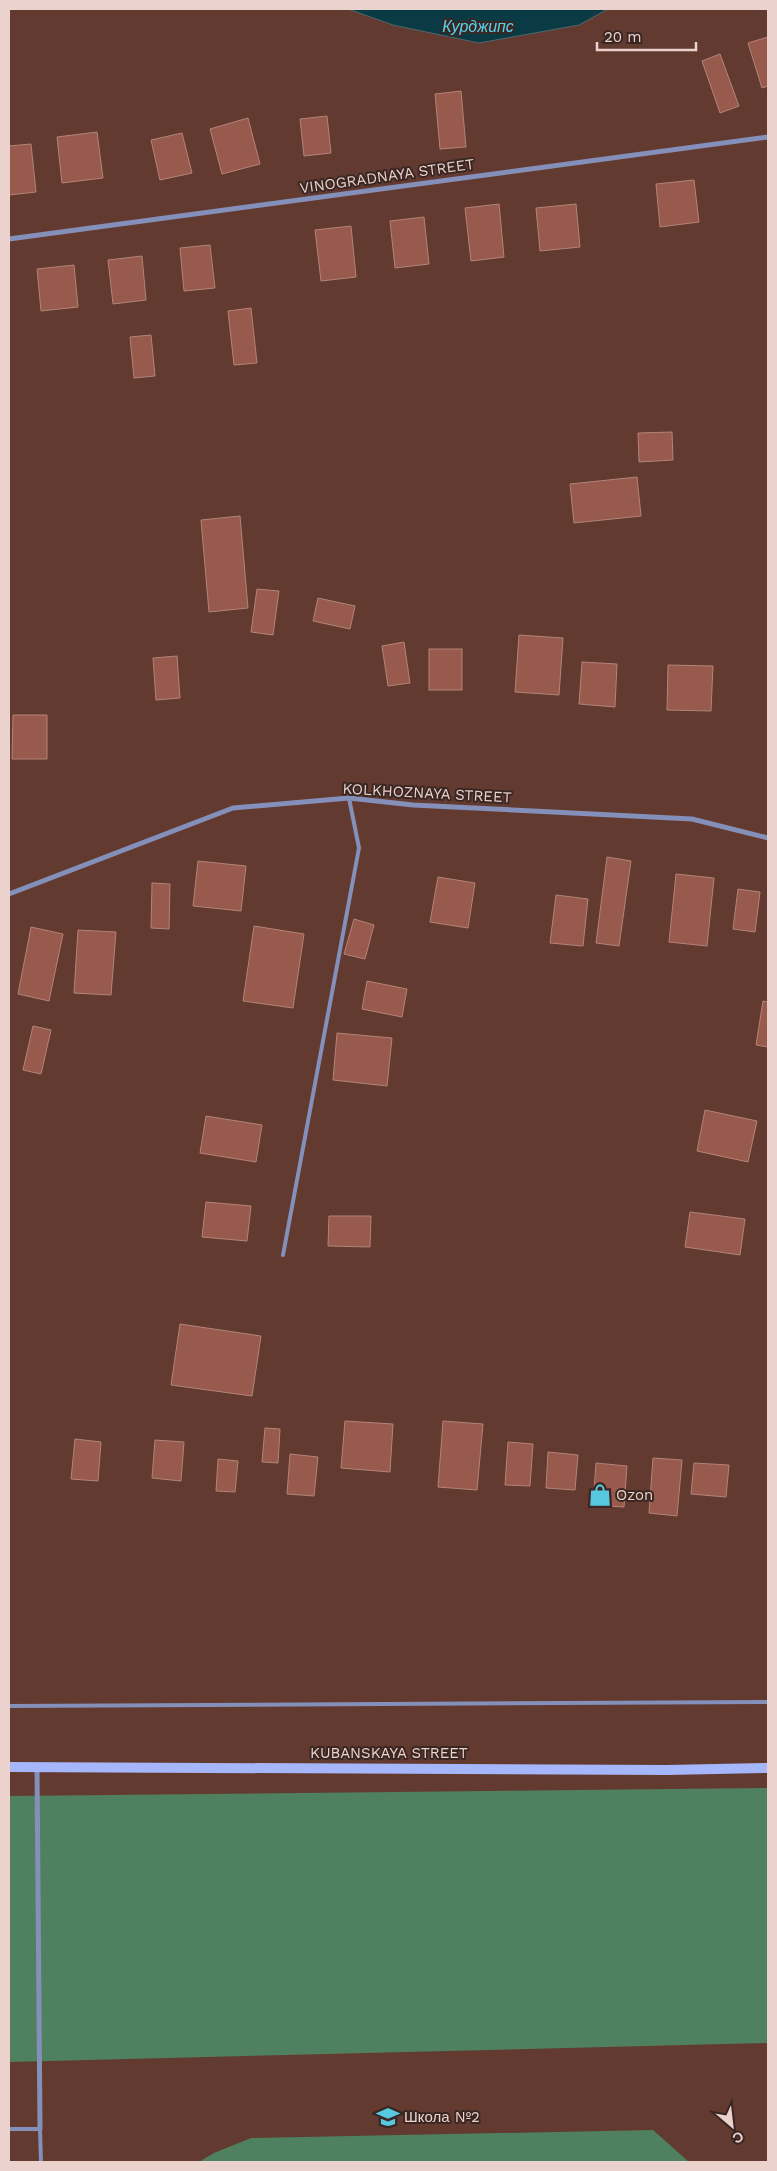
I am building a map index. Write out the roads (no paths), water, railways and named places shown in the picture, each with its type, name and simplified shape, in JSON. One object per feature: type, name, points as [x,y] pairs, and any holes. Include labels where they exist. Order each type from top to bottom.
[{"type":"main road","name":"KUBANSKAYA STREET","points":[[9,1767],[657,1770],[768,1768]]},
{"type":"street","name":"VINOGRADNAYA STREET","points":[[9,239],[768,137]]},
{"type":"street","name":"KOLKHOZNAYA STREET","points":[[9,894],[233,808],[349,798],[413,805],[692,819],[768,838]]},
{"type":"street","points":[[37,1766],[40,2129]]},
{"type":"lane","points":[[283,1255],[359,848],[349,798]]},
{"type":"lane","points":[[9,1706],[768,1702]]},
{"type":"lane","points":[[9,2129],[40,2129],[41,2162]]},
{"type":"water","name":"Курджипс","points":[[348,9],[608,9],[579,25],[479,43],[393,25]]},
{"type":"place","name":"Ozon","points":[[600,1495]]},
{"type":"place","name":"Школа №2","points":[[388,2117]]}]
